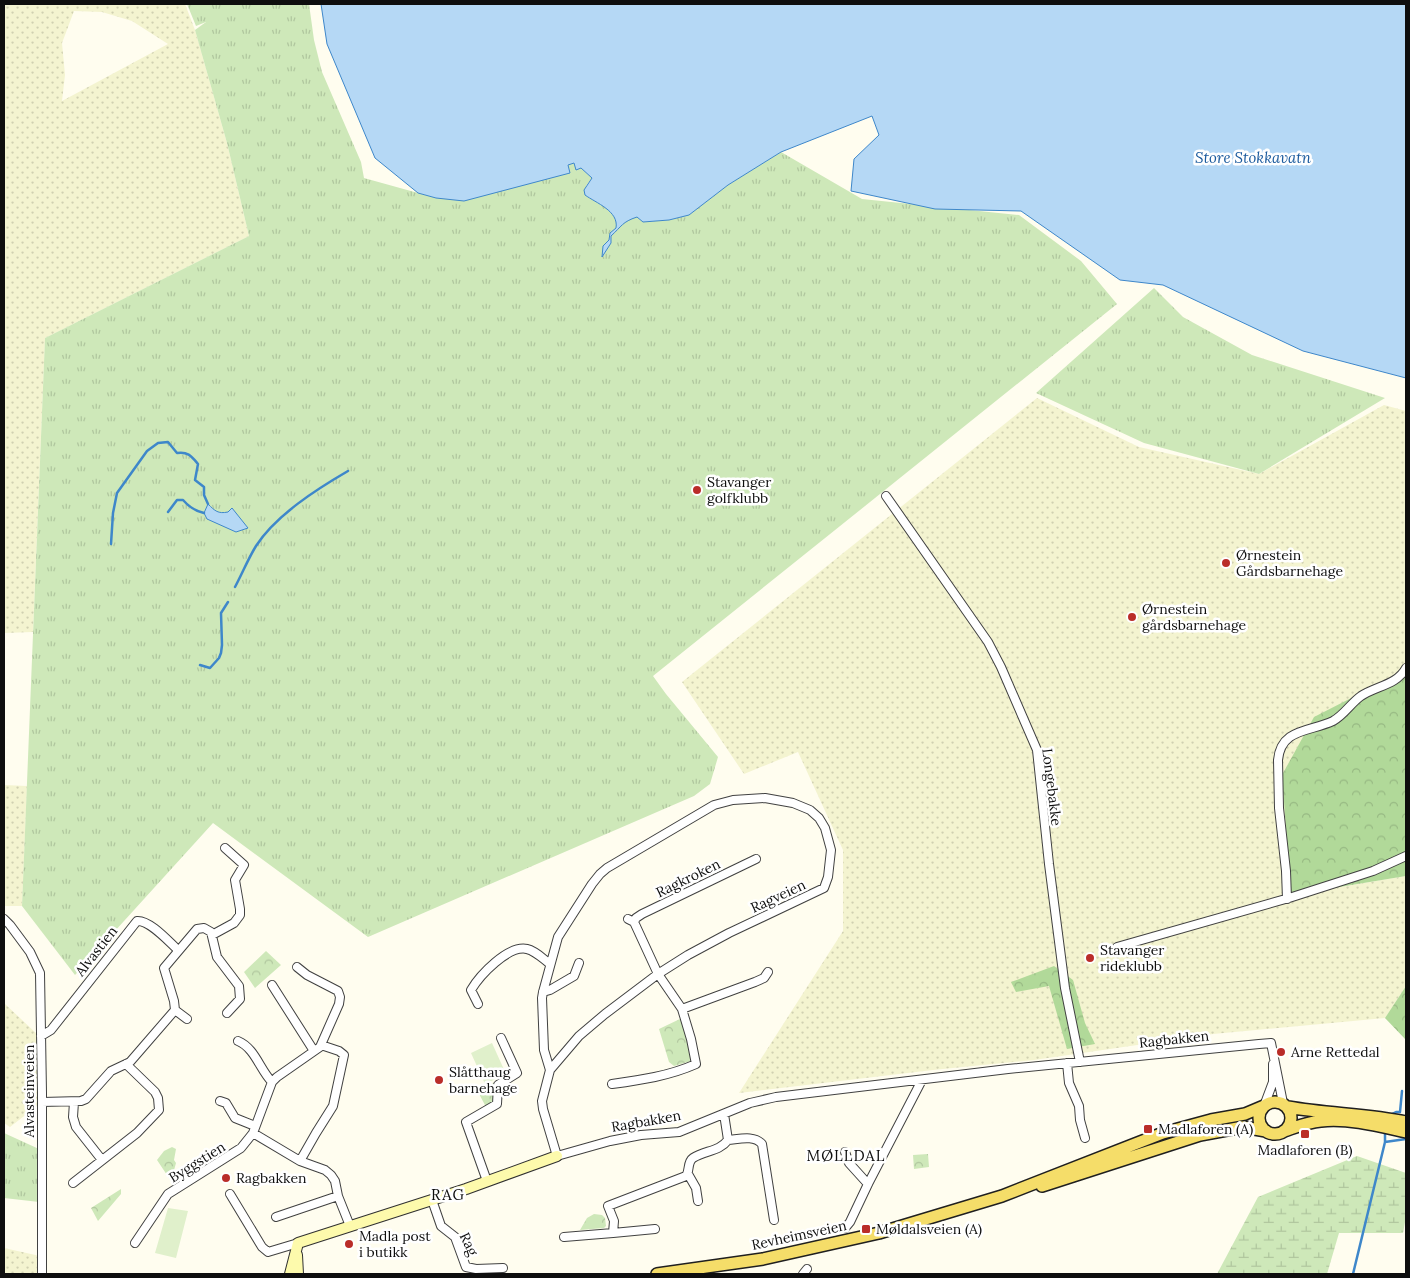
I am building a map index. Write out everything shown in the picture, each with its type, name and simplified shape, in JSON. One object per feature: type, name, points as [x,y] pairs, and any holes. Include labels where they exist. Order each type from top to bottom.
[{"type":"main road","points":[[1406,1122],[1352,1118],[1309,1111],[1274,1101],[1264,1106],[1259,1114],[1260,1124],[1266,1131],[1273,1134],[1300,1125],[1352,1118],[1406,1132]]},
{"type":"main road","points":[[1284,1131],[1291,1122],[1292,1116],[1286,1105]]},
{"type":"main road","name":"Revheimsveien","points":[[1002,1196],[1163,1133],[1211,1120],[1245,1114],[1264,1106]]},
{"type":"main road","name":"Revheimsveien","points":[[657,1274],[754,1260],[835,1244],[916,1223],[1002,1196],[1066,1179],[1167,1144],[1200,1135],[1243,1127],[1266,1131]]},
{"type":"street","name":"Longebakke","points":[[886,496],[988,642],[1001,667],[1037,750],[1065,988],[1080,1062]]},
{"type":"street","points":[[1287,899],[1279,808],[1278,752],[1293,734],[1332,721],[1360,697],[1387,685],[1403,675],[1406,668]]},
{"type":"street","name":"Ragveien","points":[[550,1070],[544,1050],[542,992],[558,937],[600,874],[607,868],[714,805],[734,800],[765,798],[800,805],[819,818],[825,828],[831,850],[829,872],[824,888],[729,933],[658,974],[583,1032],[550,1070],[542,1101],[556,1156]]},
{"type":"street","points":[[212,935],[234,923],[240,912],[235,880],[244,865],[225,848]]},
{"type":"street","points":[[1117,946],[1287,899],[1373,871],[1406,856]]},
{"type":"street","name":"Ragkroken","points":[[612,1084],[653,1078],[696,1064],[692,1039],[682,1009],[658,974],[631,921],[756,859]]},
{"type":"street","name":"Alvasteinveien","points":[[4,919],[30,952],[39,968],[41,980],[42,1274]]},
{"type":"street","name":"Alvastien","points":[[41,1036],[51,1030],[135,922],[141,920],[150,925],[178,950]]},
{"type":"street","points":[[187,1019],[175,1010],[164,968],[197,929],[207,929],[212,935],[217,957],[240,988],[240,999],[227,1013]]},
{"type":"street","points":[[478,1004],[471,990],[482,975],[499,959],[511,952],[525,948],[550,964]]},
{"type":"street","points":[[542,992],[550,990],[574,976],[579,963]]},
{"type":"street","points":[[238,1041],[247,1046],[266,1076],[272,1082],[321,1045],[339,1004],[340,997],[338,991],[334,988],[308,975],[297,967]]},
{"type":"street","points":[[682,1009],[755,982],[764,978],[768,972]]},
{"type":"street","points":[[272,985],[314,1051]]},
{"type":"street","points":[[42,1102],[74,1102],[86,1099],[111,1071],[126,1064],[175,1010]]},
{"type":"street","points":[[487,1181],[466,1122],[497,1104],[498,1085],[517,1072],[501,1038]]},
{"type":"street","name":"Ragbakken","points":[[230,1194],[262,1247],[268,1252],[297,1247],[350,1226],[432,1200],[556,1156],[610,1141],[641,1135],[679,1132],[750,1103],[776,1096],[1067,1063],[1271,1043],[1273,1055]]},
{"type":"street","points":[[300,1162],[333,1106],[344,1055],[339,1051],[321,1045]]},
{"type":"street","points":[[1273,1055],[1286,1105]]},
{"type":"street","points":[[1264,1106],[1273,1082],[1273,1055]]},
{"type":"street","points":[[1067,1063],[1069,1082],[1079,1106],[1080,1120],[1085,1138]]},
{"type":"street","points":[[74,1183],[137,1133],[159,1110],[158,1098],[155,1092],[126,1064]]},
{"type":"street","points":[[845,1228],[850,1222],[922,1080]]},
{"type":"street","name":"Byggstien","points":[[135,1243],[168,1194],[241,1148],[254,1130],[272,1082]]},
{"type":"street","points":[[220,1100],[226,1103],[235,1118],[300,1162],[325,1170],[331,1175],[350,1226]]},
{"type":"street","points":[[74,1102],[73,1117],[76,1127],[102,1160]]},
{"type":"street","points":[[724,1114],[728,1140]]},
{"type":"street","points":[[698,1201],[696,1188],[688,1174],[689,1164],[694,1158],[723,1146],[728,1140],[754,1138],[762,1144],[774,1220]]},
{"type":"street","points":[[846,1152],[849,1163],[868,1184]]},
{"type":"street","points":[[613,1233],[614,1221],[608,1206],[688,1174]]},
{"type":"street","points":[[276,1217],[338,1196]]},
{"type":"street","name":"Rag","points":[[432,1200],[441,1226],[454,1237],[466,1267],[476,1269],[503,1268]]},
{"type":"street","points":[[564,1237],[655,1229]]},
{"type":"street","points":[[290,1274],[297,1247]]},
{"type":"street","points":[[297,1247],[298,1274]]},
{"type":"green space","points":[[4,4],[185,4],[195,30],[227,143],[249,236],[45,338],[33,632],[4,633]],"holes":[[[74,11],[102,12],[132,21],[168,44],[62,101],[65,75],[62,43]]]},
{"type":"green space","name":"Stavanger golfklubb","points":[[187,4],[309,4],[314,40],[322,72],[361,162],[364,178],[436,198],[570,173],[568,164],[575,163],[592,178],[586,186],[588,197],[602,205],[619,220],[626,220],[637,216],[643,222],[669,220],[689,215],[728,185],[781,152],[862,199],[1019,215],[1081,261],[1117,304],[653,676],[718,757],[710,784],[694,796],[368,937],[213,823],[75,975],[22,906],[45,338],[249,236],[227,143],[195,30],[206,22],[196,26]]},
{"type":"green space","points":[[1154,288],[1183,317],[1252,355],[1385,398],[1259,474],[1144,443],[1036,393]]},
{"type":"green space","points":[[1037,398],[1139,447],[1259,474],[1384,405],[1406,411],[1406,670],[1291,895],[1406,876],[1406,986],[1385,1018],[1213,1034],[1034,1060],[739,1093],[843,931],[843,850],[798,752],[744,774],[682,682]]},
{"type":"green space","points":[[1406,670],[1406,876],[1291,895],[1282,775],[1314,717]]},
{"type":"green space","points":[[4,785],[27,786],[22,906],[4,906]]},
{"type":"green space","points":[[266,951],[281,965],[255,988],[244,972]]},
{"type":"green space","points":[[1054,966],[1073,980],[1085,1023],[1095,1044],[1067,1049],[1049,986],[1016,992],[1011,982]]},
{"type":"green space","points":[[1406,986],[1406,1040],[1385,1018]]},
{"type":"green space","points":[[4,1003],[38,1035],[37,1106],[10,1127],[4,1123]]},
{"type":"green space","points":[[682,1018],[694,1058],[691,1061],[674,1066],[669,1062],[659,1029]]},
{"type":"green space","points":[[492,1043],[506,1074],[485,1084],[471,1053]]},
{"type":"green space","points":[[494,1083],[494,1102],[486,1107],[477,1090]]},
{"type":"green space","points":[[4,1133],[39,1149],[39,1202],[4,1198]]},
{"type":"green space","points":[[172,1147],[176,1149],[174,1160],[176,1163],[171,1181],[157,1160],[164,1151]]},
{"type":"green space","points":[[928,1154],[929,1167],[914,1169],[913,1155]]},
{"type":"green space","points":[[1357,1156],[1406,1173],[1406,1217],[1403,1233],[1339,1233],[1327,1274],[1217,1274],[1258,1197]]},
{"type":"green space","points":[[121,1189],[121,1194],[98,1221],[91,1208]]},
{"type":"green space","points":[[168,1208],[188,1211],[176,1258],[155,1253]]},
{"type":"green space","points":[[594,1214],[602,1215],[605,1218],[606,1226],[604,1228],[580,1230],[587,1218]]},
{"type":"green space","points":[[4,1248],[40,1256],[39,1274],[4,1274]]},
{"type":"water","name":"Store Stokkavatn","points":[[321,4],[1406,4],[1406,378],[1303,351],[1163,285],[1120,280],[1021,211],[935,209],[851,191],[854,159],[879,135],[872,116],[781,152],[728,185],[689,215],[669,220],[643,222],[637,217],[628,221],[611,236],[611,243],[602,257],[603,246],[609,240],[610,233],[616,228],[616,222],[606,208],[585,195],[584,190],[592,178],[581,168],[576,170],[574,163],[568,165],[570,173],[464,201],[436,198],[418,193],[375,158],[327,44]]},
{"type":"water","points":[[208,504],[215,510],[225,513],[232,508],[248,528],[236,532],[207,519],[204,513]]},
{"type":"waterway","points":[[111,544],[113,513],[117,493],[147,451],[158,443],[168,442],[177,453],[187,454],[198,464],[195,480],[204,487],[204,495],[208,504]]},
{"type":"waterway","points":[[235,587],[256,546],[274,524],[311,494],[348,471]]},
{"type":"waterway","points":[[168,512],[177,500],[183,500],[192,508],[204,513]]},
{"type":"waterway","points":[[200,665],[210,668],[219,658],[222,645],[221,613],[228,602]]},
{"type":"waterway","points":[[1400,1112],[1402,1091]]},
{"type":"waterway","points":[[1390,1115],[1400,1112]]},
{"type":"waterway","points":[[1353,1274],[1385,1142],[1385,1130]]},
{"type":"waterway","points":[[1385,1142],[1406,1139]]},
{"type":"place","name":"Stavanger golfklubb","points":[[697,490]]},
{"type":"place","name":"Ørnestein Gårdsbarnehage","points":[[1226,563]]},
{"type":"place","name":"Ørnestein gårdsbarnehage","points":[[1132,617]]},
{"type":"place","name":"Stavanger rideklubb","points":[[1090,958]]},
{"type":"place","name":"Arne Rettedal","points":[[1281,1052]]},
{"type":"place","name":"Slåtthaug barnehage","points":[[439,1080]]},
{"type":"place","name":"Madlaforen (A)","points":[[1148,1129]]},
{"type":"place","name":"Madlaforen (B)","points":[[1305,1134]]},
{"type":"place","name":"Ragbakken","points":[[226,1178]]},
{"type":"place","name":"Møldalsveien (A)","points":[[866,1229]]},
{"type":"place","name":"Madla post i butikk","points":[[349,1244]]},
{"type":"district","name":"MØLLDAL","points":[[846,1156]]},
{"type":"district","name":"RAG","points":[[448,1195]]}]
